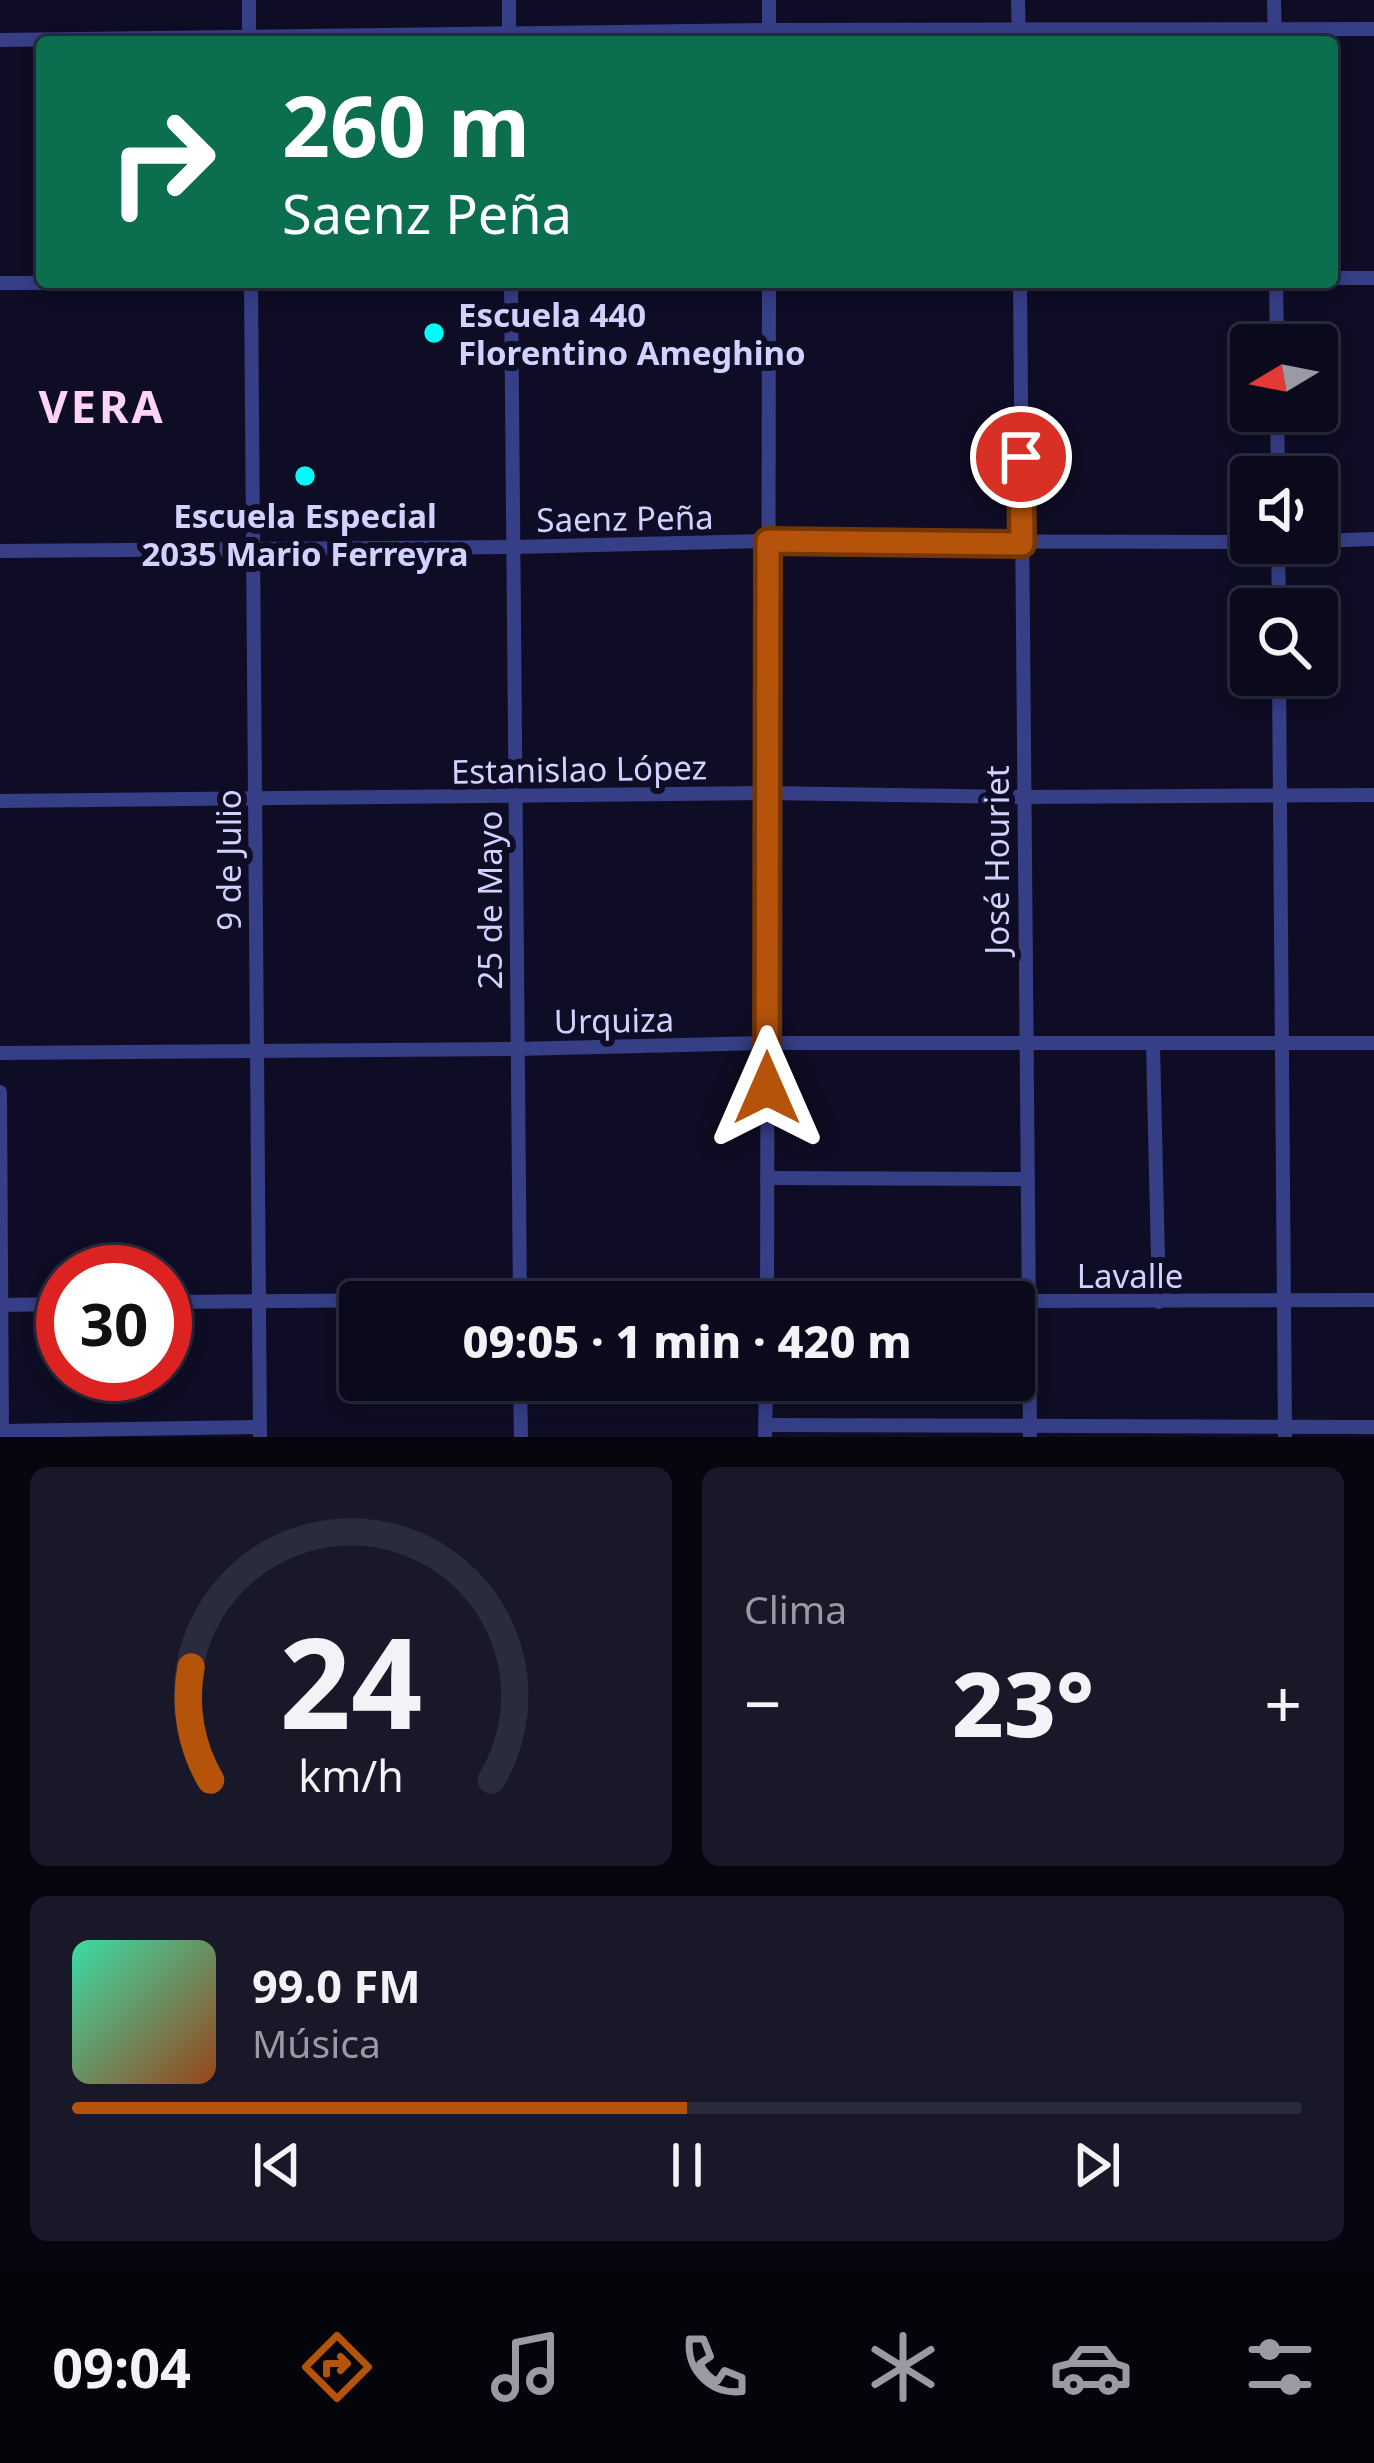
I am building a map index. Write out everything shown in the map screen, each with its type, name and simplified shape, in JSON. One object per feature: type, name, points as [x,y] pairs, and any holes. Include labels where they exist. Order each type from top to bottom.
[{"type":"street","points":[[249,0],[249,36]]},
{"type":"street","points":[[508,0],[509,36]]},
{"type":"street","points":[[769,0],[769,36]]},
{"type":"street","points":[[1018,0],[1019,36]]},
{"type":"street","points":[[1274,0],[1275,36],[1374,29]]},
{"type":"street","points":[[0,40],[36,40]]},
{"type":"street","points":[[1338,278],[1374,278]]},
{"type":"street","points":[[0,284],[36,284]]},
{"type":"street","name":"9 de Julio","points":[[251,288],[260,1432]]},
{"type":"street","name":"25 de Mayo","points":[[511,288],[520,1281]]},
{"type":"street","points":[[767,1281],[769,288]]},
{"type":"street","name":"José Houriet","points":[[1020,288],[1024,1045],[1031,1281]]},
{"type":"street","points":[[1276,288],[1277,324]]},
{"type":"street","points":[[1338,540],[1374,539]]},
{"type":"street","name":"Saenz Peña","points":[[0,551],[768,541],[1230,542]]},
{"type":"street","points":[[1279,696],[1285,1432]]},
{"type":"street","name":"Estanislao López","points":[[0,801],[768,793],[1374,795]]},
{"type":"street","name":"Urquiza","points":[[0,1053],[767,1043],[1374,1042]]},
{"type":"street","points":[[1153,1045],[1159,1302]]},
{"type":"street","points":[[0,1092],[2,1434],[260,1432]]},
{"type":"street","points":[[767,1178],[1028,1179]]},
{"type":"street","name":"Lavalle","points":[[1035,1301],[1374,1300]]},
{"type":"street","name":"Lavalle","points":[[192,1301],[339,1301]]},
{"type":"street","points":[[1,1305],[36,1304]]},
{"type":"street","points":[[520,1401],[521,1437]]},
{"type":"street","points":[[766,1401],[765,1431],[1285,1432],[1374,1427]]},
{"type":"street","name":"José Houriet","points":[[1030,1401],[1030,1432]]},
{"type":"place","name":"Escuela 440 Florentino Ameghino","points":[[434,333]]},
{"type":"place","name":"Escuela Especial 2035 Mario Ferreyra","points":[[305,476]]},
{"type":"district","name":"VERA","points":[[102,405]]},
{"type":"route","points":[[767,1088],[768,541],[1022,544],[1021,457]]}]
